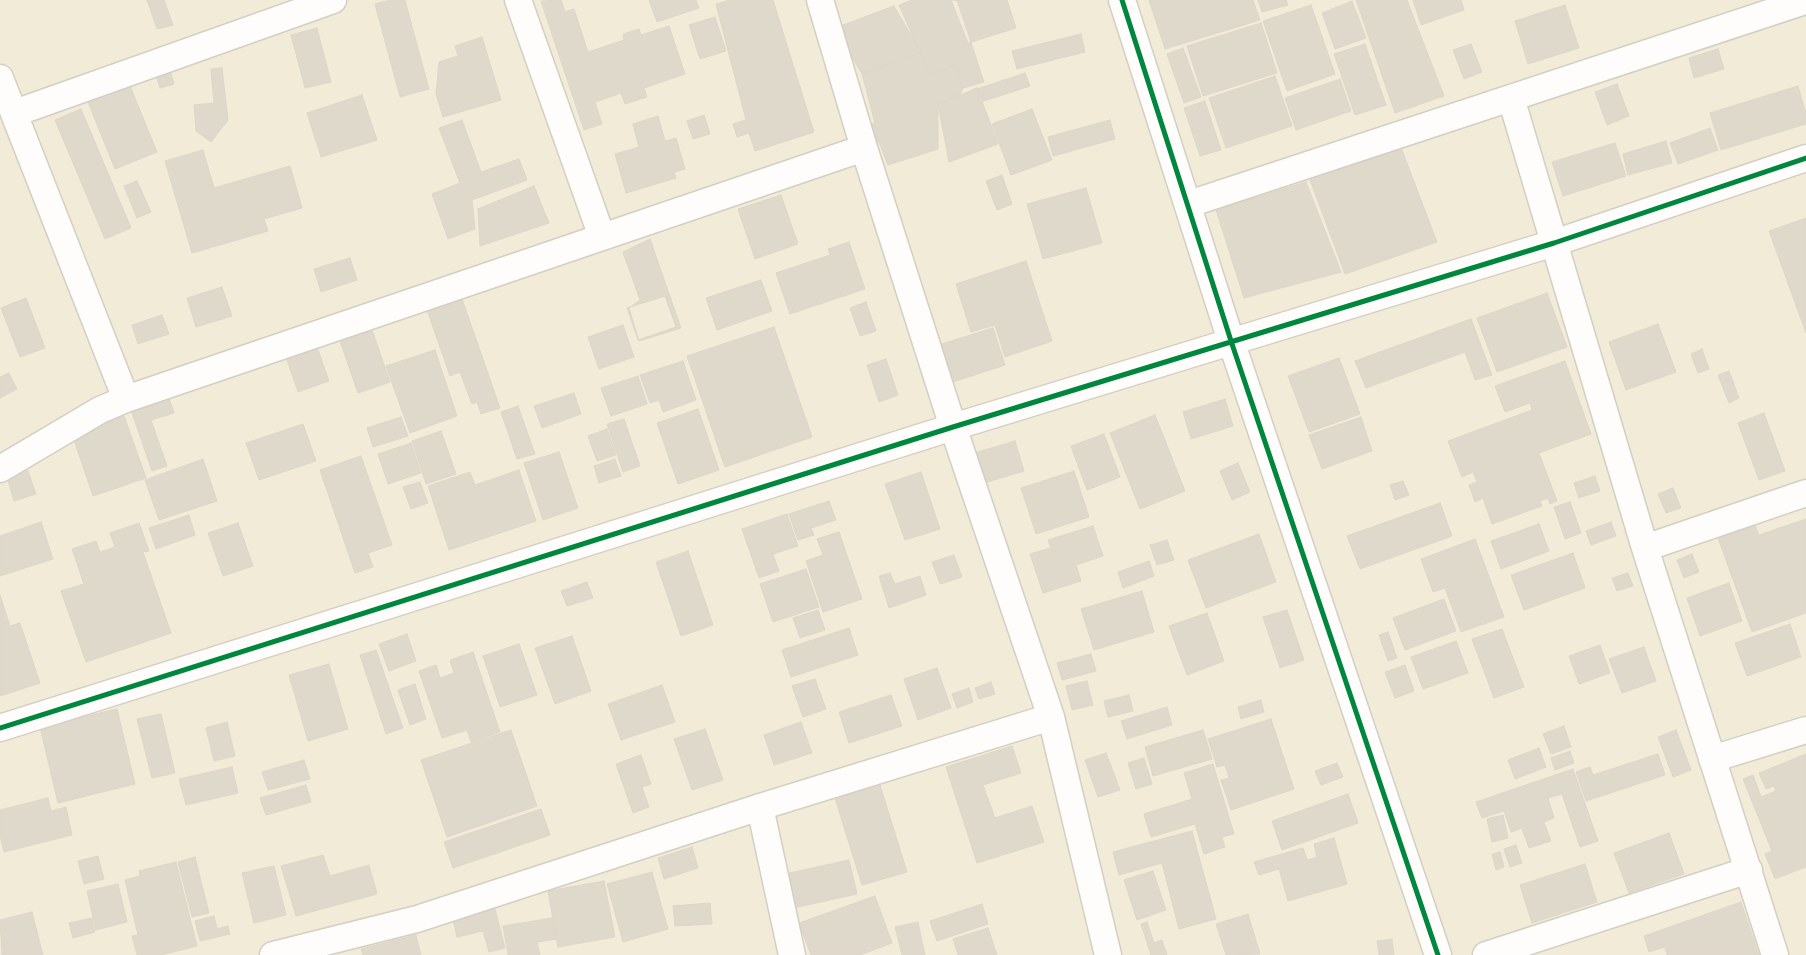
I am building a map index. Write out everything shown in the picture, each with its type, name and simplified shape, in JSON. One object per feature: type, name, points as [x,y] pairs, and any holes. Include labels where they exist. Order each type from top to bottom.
[{"type":"street","points":[[15,113],[333,0]]},
{"type":"street","points":[[518,0],[602,237]]},
{"type":"street","points":[[1122,0],[1189,204],[1232,344],[1438,955]]},
{"type":"street","points":[[826,2],[864,148],[954,427],[1051,717],[1108,955]]},
{"type":"street","points":[[1189,204],[1805,2]]},
{"type":"street","points":[[0,78],[126,399]]},
{"type":"street","points":[[1511,98],[1645,548],[1775,955]]},
{"type":"street","points":[[0,469],[100,410],[126,399],[864,148]]},
{"type":"street","points":[[0,728],[954,427],[1232,344],[1554,243],[1806,158]]},
{"type":"street","points":[[1645,548],[1806,493]]},
{"type":"street","points":[[273,955],[417,918],[760,807],[1051,717]]},
{"type":"street","points":[[1712,759],[1806,730]]},
{"type":"street","points":[[760,807],[792,955]]},
{"type":"street","points":[[1486,955],[1749,870]]},
{"type":"shaded area","points":[[0,0],[1806,0],[1806,955],[0,955]]},
{"type":"building","points":[[147,0],[164,0],[173,25],[157,29]]},
{"type":"building","points":[[390,0],[405,0],[429,89],[400,97],[375,4]]},
{"type":"building","points":[[561,0],[565,12],[574,9],[588,52],[624,40],[623,34],[639,29],[641,35],[669,26],[685,74],[644,88],[647,97],[625,104],[621,93],[595,102],[602,124],[584,130],[541,1]]},
{"type":"building","points":[[649,0],[696,0],[699,8],[657,22]]},
{"type":"building","points":[[730,0],[773,0],[814,132],[755,151],[749,133],[737,137],[733,124],[746,120],[716,4]]},
{"type":"building","points":[[912,0],[957,0],[984,82],[963,88],[956,65],[930,75],[899,5]]},
{"type":"building","points":[[951,0],[1007,0],[1016,28],[968,43]]},
{"type":"building","points":[[1149,0],[1253,0],[1260,20],[1165,49]]},
{"type":"building","points":[[1258,0],[1286,0],[1288,5],[1262,12]]},
{"type":"building","points":[[1356,0],[1407,0],[1444,96],[1395,113]]},
{"type":"building","points":[[1413,0],[1461,0],[1464,10],[1421,25]]},
{"type":"building","points":[[1352,1],[1366,38],[1335,49],[1322,13]]},
{"type":"building","points":[[1311,5],[1335,74],[1287,91],[1263,21]]},
{"type":"building","points":[[1565,5],[1579,48],[1528,64],[1515,21]]},
{"type":"building","points":[[894,6],[921,52],[862,74],[835,28]]},
{"type":"building","points":[[715,17],[726,51],[700,59],[689,25]]},
{"type":"building","points":[[1261,23],[1277,73],[1203,96],[1187,46]]},
{"type":"building","points":[[317,28],[331,82],[305,88],[291,35]]},
{"type":"building","points":[[1081,34],[1085,52],[1017,69],[1012,51]]},
{"type":"building","points":[[482,37],[501,100],[443,117],[436,94],[439,62],[458,56],[455,46]]},
{"type":"building","points":[[1365,44],[1386,105],[1355,115],[1334,54]]},
{"type":"building","points":[[1471,44],[1482,72],[1464,79],[1453,50]]},
{"type":"building","points":[[1183,48],[1201,97],[1184,103],[1167,54]]},
{"type":"building","points":[[1718,49],[1724,69],[1694,78],[1689,58]]},
{"type":"building","points":[[921,52],[930,75],[956,65],[963,88],[960,95],[938,104],[938,149],[888,165],[879,142],[871,142],[865,126],[875,123],[862,74]]},
{"type":"building","points":[[169,68],[174,84],[160,88],[155,73]]},
{"type":"building","points":[[222,68],[228,120],[211,142],[196,131],[194,105],[214,103],[211,69]]},
{"type":"building","points":[[1025,73],[1030,86],[981,102],[977,89]]},
{"type":"building","points":[[1275,76],[1292,126],[1226,148],[1209,98]]},
{"type":"building","points":[[1340,79],[1351,111],[1296,130],[1285,98]]},
{"type":"building","points":[[128,81],[157,152],[115,169],[86,97]]},
{"type":"building","points":[[1617,84],[1629,116],[1607,125],[1595,92]]},
{"type":"building","points":[[1798,86],[1806,113],[1806,124],[1721,150],[1710,113]]},
{"type":"building","points":[[977,88],[998,144],[949,162],[938,104]]},
{"type":"building","points":[[362,95],[377,140],[321,157],[307,113]]},
{"type":"building","points":[[1205,101],[1221,150],[1200,156],[1184,108]]},
{"type":"building","points":[[81,109],[131,228],[105,239],[55,120]]},
{"type":"building","points":[[1032,109],[1052,160],[1011,175],[992,124]]},
{"type":"building","points":[[704,115],[710,134],[693,139],[687,121]]},
{"type":"building","points":[[658,116],[665,141],[676,138],[685,169],[674,172],[676,178],[626,193],[615,154],[639,147],[633,124]]},
{"type":"building","points":[[462,120],[481,172],[519,159],[527,180],[472,200],[475,229],[448,239],[432,194],[460,183],[439,128]]},
{"type":"building","points":[[1110,120],[1115,139],[1053,156],[1048,137]]},
{"type":"building","points":[[1710,128],[1718,150],[1678,164],[1670,143]]},
{"type":"building","points":[[1666,141],[1672,163],[1628,175],[1623,154]]},
{"type":"building","points":[[1615,143],[1626,176],[1563,196],[1552,162]]},
{"type":"building","points":[[1400,145],[1437,242],[1345,274],[1310,180]]},
{"type":"building","points":[[203,150],[214,188],[290,166],[302,208],[264,219],[268,231],[192,253],[165,161]]},
{"type":"building","points":[[1002,175],[1012,204],[997,210],[986,181]]},
{"type":"building","points":[[137,181],[151,212],[137,218],[124,186]]},
{"type":"building","points":[[1306,182],[1341,272],[1244,298],[1216,210]]},
{"type":"building","points":[[534,186],[549,223],[480,246],[478,209]]},
{"type":"building","points":[[1086,188],[1102,243],[1043,259],[1027,204]]},
{"type":"building","points":[[781,195],[798,244],[755,259],[738,209]]},
{"type":"building","points":[[1806,218],[1806,333],[1769,231]]},
{"type":"building","points":[[650,239],[681,328],[639,341],[629,308],[640,300],[623,252]]},
{"type":"building","points":[[849,242],[865,289],[790,314],[776,273],[830,255],[828,249]]},
{"type":"building","points":[[350,258],[357,280],[321,292],[314,269]]},
{"type":"building","points":[[1026,261],[1052,341],[1005,357],[995,325],[971,332],[956,284]]},
{"type":"building","points":[[761,280],[772,311],[717,330],[706,298]]},
{"type":"building","points":[[222,287],[232,316],[196,327],[187,298]]},
{"type":"building","points":[[1547,293],[1567,347],[1497,372],[1477,318]]},
{"type":"building","points":[[665,296],[676,327],[638,340],[627,308]]},
{"type":"building","points":[[26,298],[45,348],[20,357],[1,308]]},
{"type":"building","points":[[462,299],[500,408],[481,414],[477,402],[472,404],[460,372],[450,376],[426,307],[442,301],[443,306]]},
{"type":"building","points":[[866,302],[876,331],[860,336],[850,308]]},
{"type":"building","points":[[162,315],[169,334],[138,344],[132,325]]},
{"type":"building","points":[[1471,319],[1492,375],[1475,380],[1465,352],[1366,388],[1355,361]]},
{"type":"building","points":[[1658,324],[1676,372],[1626,390],[1609,342]]},
{"type":"building","points":[[623,325],[634,357],[599,369],[588,337]]},
{"type":"building","points":[[371,327],[390,382],[358,393],[339,338]]},
{"type":"building","points":[[774,327],[812,437],[725,467],[687,356]]},
{"type":"building","points":[[993,328],[1005,365],[944,385],[932,347]]},
{"type":"building","points":[[316,344],[329,381],[298,392],[285,354]]},
{"type":"building","points":[[1702,349],[1709,369],[1698,373],[1691,354]]},
{"type":"building","points":[[435,350],[457,416],[410,433],[386,366]]},
{"type":"building","points":[[1339,358],[1360,414],[1309,432],[1288,376]]},
{"type":"building","points":[[886,359],[898,395],[879,402],[867,365]]},
{"type":"building","points":[[683,361],[696,400],[663,412],[659,400],[650,403],[640,375]]},
{"type":"building","points":[[1565,361],[1591,434],[1539,453],[1557,501],[1550,504],[1548,498],[1540,501],[1542,506],[1492,524],[1483,498],[1475,502],[1469,485],[1477,482],[1473,472],[1462,477],[1448,441],[1532,410],[1530,403],[1505,412],[1495,386]]},
{"type":"building","points":[[1729,371],[1739,398],[1729,403],[1718,375]]},
{"type":"building","points":[[9,373],[17,389],[0,398],[0,377]]},
{"type":"building","points":[[638,376],[647,404],[611,416],[601,388]]},
{"type":"building","points":[[574,393],[581,414],[542,428],[534,406]]},
{"type":"building","points":[[169,398],[174,413],[151,420],[167,466],[152,471],[131,410]]},
{"type":"building","points":[[1225,399],[1233,426],[1191,439],[1183,412]]},
{"type":"building","points":[[518,406],[535,454],[517,459],[501,412]]},
{"type":"building","points":[[698,409],[719,470],[678,484],[657,423]]},
{"type":"building","points":[[1764,413],[1785,471],[1759,480],[1738,423]]},
{"type":"building","points":[[1155,415],[1185,491],[1140,509],[1110,433]]},
{"type":"building","points":[[124,416],[146,478],[93,496],[72,434]]},
{"type":"building","points":[[401,417],[408,436],[373,447],[367,428]]},
{"type":"building","points":[[1361,417],[1372,451],[1322,469],[1309,435]]},
{"type":"building","points":[[624,419],[640,466],[623,472],[607,424]]},
{"type":"building","points":[[303,424],[316,461],[259,480],[246,443]]},
{"type":"building","points":[[607,429],[616,455],[597,461],[588,436]]},
{"type":"building","points":[[441,431],[456,474],[426,484],[412,441]]},
{"type":"building","points":[[1104,434],[1120,477],[1087,490],[1071,446]]},
{"type":"building","points":[[1015,441],[1024,471],[981,484],[971,454]]},
{"type":"building","points":[[411,443],[421,473],[388,484],[378,454]]},
{"type":"building","points":[[559,452],[578,508],[543,520],[524,463]]},
{"type":"building","points":[[361,456],[392,545],[368,553],[373,567],[355,573],[320,470]]},
{"type":"building","points":[[203,459],[217,501],[159,520],[145,480]]},
{"type":"building","points":[[615,459],[621,476],[599,483],[594,466]]},
{"type":"building","points":[[1238,463],[1250,492],[1232,500],[1220,471]]},
{"type":"building","points":[[519,470],[536,521],[449,550],[428,486],[470,472],[475,485]]},
{"type":"building","points":[[28,471],[36,494],[14,501],[7,477]]},
{"type":"building","points":[[1074,471],[1089,517],[1036,534],[1021,488]]},
{"type":"building","points":[[921,472],[940,529],[905,540],[885,484]]},
{"type":"building","points":[[1595,476],[1600,491],[1579,498],[1574,483]]},
{"type":"building","points":[[1403,481],[1409,495],[1395,500],[1390,485]]},
{"type":"building","points":[[420,482],[428,503],[411,509],[403,487]]},
{"type":"building","points":[[1673,488],[1681,508],[1666,513],[1658,494]]},
{"type":"building","points":[[829,501],[836,520],[811,528],[814,535],[798,540],[789,514]]},
{"type":"building","points":[[1570,502],[1581,533],[1565,539],[1554,507]]},
{"type":"building","points":[[1440,503],[1452,536],[1360,569],[1347,536]]},
{"type":"building","points":[[787,514],[798,546],[773,554],[779,571],[759,578],[742,529]]},
{"type":"building","points":[[189,515],[195,535],[156,549],[149,528]]},
{"type":"building","points":[[1806,519],[1806,613],[1752,632],[1718,538],[1755,525],[1759,535]]},
{"type":"building","points":[[41,522],[53,559],[0,576],[0,536]]},
{"type":"building","points":[[1611,522],[1616,536],[1591,545],[1586,531]]},
{"type":"building","points":[[139,523],[149,551],[143,552],[171,633],[86,662],[61,591],[84,584],[72,549],[96,541],[100,552],[115,547],[110,533]]},
{"type":"building","points":[[238,523],[253,566],[223,576],[208,533]]},
{"type":"building","points":[[1539,524],[1549,551],[1501,569],[1491,541]]},
{"type":"building","points":[[1093,526],[1103,556],[1076,565],[1081,581],[1043,593],[1030,554],[1051,548],[1048,540]]},
{"type":"building","points":[[839,532],[862,599],[823,612],[806,561],[823,555],[817,539]]},
{"type":"building","points":[[1259,534],[1276,582],[1206,608],[1188,560]]},
{"type":"building","points":[[1475,539],[1504,617],[1461,632],[1445,588],[1433,592],[1421,559]]},
{"type":"building","points":[[1167,540],[1174,560],[1157,565],[1150,545]]},
{"type":"building","points":[[688,551],[713,625],[681,636],[656,562]]},
{"type":"building","points":[[1573,553],[1585,588],[1524,610],[1511,575]]},
{"type":"building","points":[[1692,554],[1699,572],[1684,578],[1677,560]]},
{"type":"building","points":[[954,555],[962,577],[940,584],[932,562]]},
{"type":"building","points":[[1149,561],[1154,576],[1123,588],[1118,572]]},
{"type":"building","points":[[806,569],[819,607],[773,622],[760,584]]},
{"type":"building","points":[[890,573],[895,584],[920,576],[926,595],[889,608],[879,576]]},
{"type":"building","points":[[1628,573],[1633,586],[1617,591],[1612,578]]},
{"type":"building","points":[[587,582],[593,598],[567,606],[561,591]]},
{"type":"building","points":[[1729,583],[1742,621],[1700,636],[1687,598]]},
{"type":"building","points":[[1142,591],[1154,632],[1094,650],[1081,609]]},
{"type":"building","points":[[0,595],[10,626],[20,623],[40,683],[0,696]]},
{"type":"building","points":[[1444,599],[1456,631],[1405,650],[1393,618]]},
{"type":"building","points":[[818,610],[825,630],[800,638],[793,618]]},
{"type":"building","points":[[1287,610],[1304,660],[1280,668],[1263,617]]},
{"type":"building","points":[[1207,613],[1224,661],[1187,675],[1169,626]]},
{"type":"building","points":[[1790,624],[1801,657],[1747,676],[1735,643]]},
{"type":"building","points":[[849,628],[858,655],[791,677],[782,650]]},
{"type":"building","points":[[1502,629],[1524,687],[1494,698],[1472,639]]},
{"type":"building","points":[[1388,632],[1397,658],[1388,661],[1379,635]]},
{"type":"building","points":[[407,634],[416,661],[389,671],[379,644]]},
{"type":"building","points":[[572,636],[591,691],[555,704],[535,648]]},
{"type":"building","points":[[1456,641],[1468,673],[1423,689],[1411,657]]},
{"type":"building","points":[[519,644],[537,695],[500,707],[483,656]]},
{"type":"building","points":[[1600,645],[1610,673],[1579,684],[1569,656]]},
{"type":"building","points":[[1644,647],[1656,681],[1622,693],[1609,659]]},
{"type":"building","points":[[376,650],[403,728],[386,734],[360,655]]},
{"type":"building","points":[[473,652],[500,732],[471,742],[467,730],[442,738],[419,671],[436,665],[440,678],[454,673],[450,660]]},
{"type":"building","points":[[1091,654],[1096,671],[1062,680],[1057,663]]},
{"type":"building","points":[[329,664],[348,729],[308,741],[289,675]]},
{"type":"building","points":[[1405,665],[1414,691],[1395,698],[1385,672]]},
{"type":"building","points":[[937,668],[951,708],[918,720],[904,679]]},
{"type":"building","points":[[815,679],[826,709],[803,717],[792,686]]},
{"type":"building","points":[[1087,681],[1093,705],[1072,710],[1066,686]]},
{"type":"building","points":[[991,682],[995,694],[979,699],[975,688]]},
{"type":"building","points":[[415,684],[426,719],[410,725],[398,690]]},
{"type":"building","points":[[662,685],[675,722],[621,740],[608,704]]},
{"type":"building","points":[[969,688],[973,702],[957,708],[952,694]]},
{"type":"building","points":[[891,695],[902,726],[849,743],[839,712]]},
{"type":"building","points":[[1129,695],[1133,711],[1108,717],[1104,701]]},
{"type":"building","points":[[1261,700],[1264,712],[1241,719],[1238,707]]},
{"type":"building","points":[[1167,707],[1172,725],[1127,739],[1121,721]]},
{"type":"building","points":[[117,709],[135,784],[58,803],[40,727]]},
{"type":"building","points":[[161,714],[175,773],[152,778],[137,719]]},
{"type":"building","points":[[1271,719],[1294,789],[1231,810],[1221,780],[1229,778],[1225,765],[1217,767],[1208,739]]},
{"type":"building","points":[[227,722],[235,756],[214,761],[206,728]]},
{"type":"building","points":[[801,722],[812,753],[774,765],[764,735]]},
{"type":"building","points":[[1564,726],[1571,747],[1551,754],[1543,734]]},
{"type":"building","points":[[705,729],[723,780],[692,790],[674,739]]},
{"type":"building","points":[[511,730],[537,806],[447,837],[421,760]]},
{"type":"building","points":[[1203,730],[1212,759],[1153,776],[1145,747]]},
{"type":"building","points":[[1676,730],[1691,770],[1673,777],[1658,737]]},
{"type":"building","points":[[1012,746],[1021,773],[983,785],[995,818],[1032,806],[1044,842],[977,863],[946,767]]},
{"type":"building","points":[[1539,748],[1546,767],[1515,779],[1508,760]]},
{"type":"building","points":[[1570,751],[1574,763],[1555,770],[1551,758]]},
{"type":"building","points":[[1106,753],[1120,790],[1098,797],[1085,760]]},
{"type":"building","points":[[1658,754],[1665,775],[1586,801],[1576,772],[1590,767],[1593,775]]},
{"type":"building","points":[[1806,754],[1806,867],[1775,879],[1765,854],[1772,851],[1743,779],[1753,775],[1761,797],[1776,791],[1774,786],[1766,789],[1759,773]]},
{"type":"building","points":[[641,755],[651,784],[642,787],[649,807],[633,813],[616,764]]},
{"type":"building","points":[[1144,758],[1152,784],[1136,789],[1128,763]]},
{"type":"building","points":[[304,760],[310,779],[268,790],[262,772]]},
{"type":"building","points":[[1337,763],[1343,777],[1321,785],[1315,771]]},
{"type":"building","points":[[1213,764],[1234,834],[1222,837],[1225,847],[1204,854],[1195,824],[1151,837],[1144,814],[1192,799],[1184,773]]},
{"type":"building","points":[[232,767],[238,793],[186,805],[179,779]]},
{"type":"building","points":[[1573,769],[1598,841],[1580,847],[1562,794],[1548,798],[1554,818],[1544,822],[1551,841],[1529,848],[1522,828],[1511,832],[1504,811],[1482,818],[1476,802]]},
{"type":"building","points":[[306,785],[311,802],[266,815],[260,798]]},
{"type":"building","points":[[880,785],[907,872],[862,885],[835,798]]},
{"type":"building","points":[[1348,794],[1358,823],[1282,850],[1272,821]]},
{"type":"building","points":[[48,798],[51,811],[66,807],[72,835],[4,852],[0,836],[0,810]]},
{"type":"building","points":[[541,809],[550,835],[453,868],[444,842]]},
{"type":"building","points":[[1503,815],[1508,838],[1492,842],[1487,819]]},
{"type":"building","points":[[1192,831],[1216,919],[1179,929],[1162,863],[1119,875],[1113,852]]},
{"type":"building","points":[[1669,833],[1684,874],[1629,893],[1614,853]]},
{"type":"building","points":[[1334,838],[1347,884],[1288,901],[1279,869],[1259,875],[1254,862],[1303,848],[1307,860],[1317,857],[1314,844]]},
{"type":"building","points":[[1516,845],[1522,863],[1510,867],[1504,849]]},
{"type":"building","points":[[692,847],[698,868],[664,879],[658,858]]},
{"type":"building","points":[[1500,852],[1504,867],[1496,870],[1492,854]]},
{"type":"building","points":[[323,855],[330,876],[369,865],[377,894],[296,916],[281,866]]},
{"type":"building","points":[[98,856],[104,879],[84,884],[78,861]]},
{"type":"building","points":[[195,857],[209,913],[192,917],[178,862]]},
{"type":"building","points":[[849,860],[857,894],[793,908],[785,874]]},
{"type":"building","points":[[176,862],[197,946],[161,955],[137,955],[132,936],[138,935],[125,880],[140,876],[139,871]]},
{"type":"building","points":[[1585,864],[1597,902],[1532,923],[1520,885]]},
{"type":"building","points":[[274,866],[286,915],[254,923],[242,873]]},
{"type":"building","points":[[1153,871],[1166,910],[1137,920],[1124,880]]},
{"type":"building","points":[[652,872],[668,929],[623,942],[607,884]]},
{"type":"building","points":[[604,881],[615,937],[558,947],[548,891]]},
{"type":"building","points":[[118,884],[127,922],[96,930],[87,891]]},
{"type":"building","points":[[875,896],[892,943],[860,955],[811,955],[799,923]]},
{"type":"building","points":[[1741,902],[1759,955],[1667,955],[1665,947],[1649,952],[1644,936]]},
{"type":"building","points":[[710,903],[712,924],[675,926],[673,906]]},
{"type":"building","points":[[982,904],[988,924],[937,941],[930,921]]},
{"type":"building","points":[[495,909],[505,948],[489,952],[483,931],[457,937],[453,919]]},
{"type":"building","points":[[32,912],[43,955],[2,955],[0,920]]},
{"type":"building","points":[[1248,914],[1260,954],[1226,955],[1216,924]]},
{"type":"building","points":[[214,916],[217,929],[228,926],[230,934],[200,941],[195,921]]},
{"type":"building","points":[[92,918],[95,932],[73,938],[69,923]]},
{"type":"building","points":[[552,918],[556,939],[537,942],[540,955],[508,955],[503,926]]},
{"type":"building","points":[[918,922],[925,955],[902,955],[895,927]]},
{"type":"building","points":[[1147,922],[1154,943],[1162,940],[1167,955],[1151,955],[1141,924]]},
{"type":"building","points":[[988,928],[997,955],[958,955],[953,939]]},
{"type":"building","points":[[416,935],[421,955],[363,955],[361,949]]},
{"type":"building","points":[[1392,939],[1394,955],[1379,955],[1377,941]]},
{"type":"cycle path","points":[[1122,0],[1232,344],[1438,955]]},
{"type":"cycle path","points":[[0,728],[953,427],[1554,243],[1806,158]]}]
